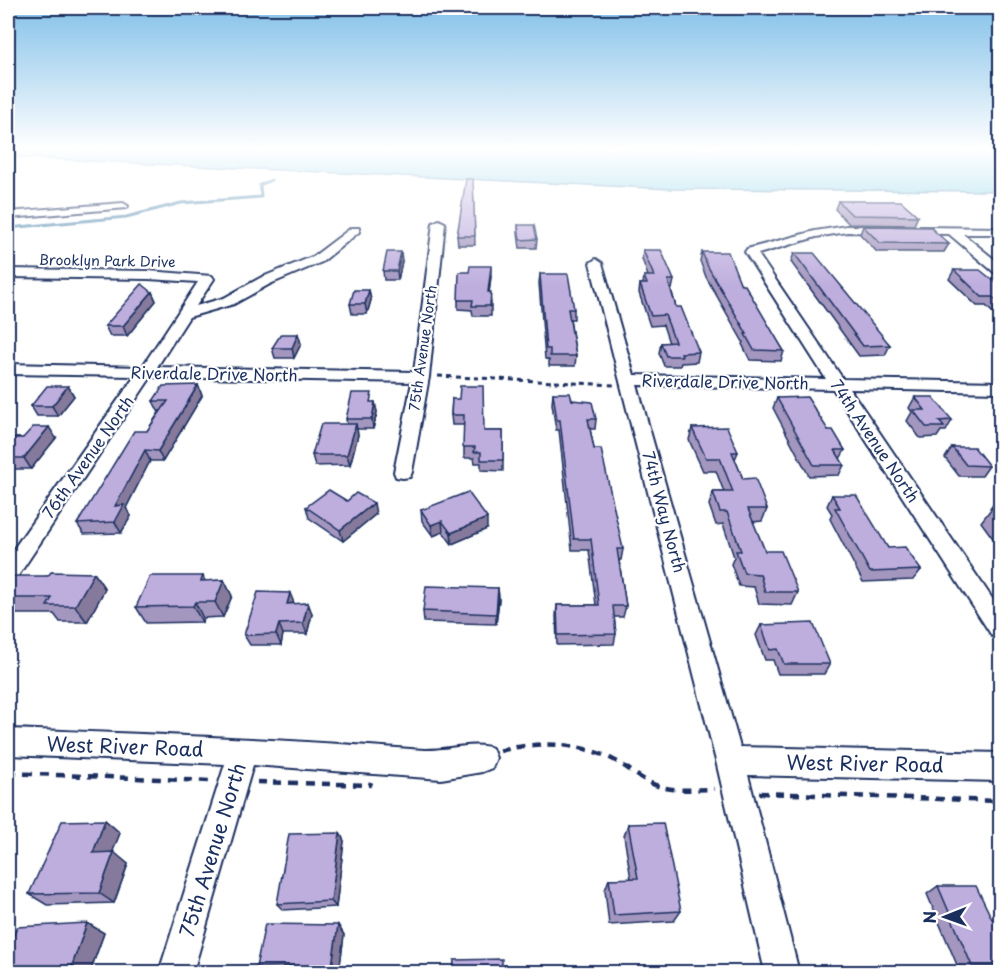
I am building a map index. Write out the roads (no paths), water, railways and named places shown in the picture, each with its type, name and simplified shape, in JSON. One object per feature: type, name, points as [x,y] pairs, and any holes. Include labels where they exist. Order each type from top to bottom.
[{"type":"street","points":[[8,214],[123,206]]},
{"type":"street","name":"75th Avenue North","points":[[403,472],[421,377],[439,223]]},
{"type":"street","points":[[950,229],[1000,231]]},
{"type":"street","points":[[950,229],[1000,270]]},
{"type":"street","name":"74th Avenue North","points":[[950,229],[830,231],[751,252],[835,383],[1000,629]]},
{"type":"street","points":[[185,314],[228,302],[265,281],[318,259],[355,230]]},
{"type":"street","name":"74th Way North","points":[[596,263],[630,383],[726,775],[783,972]]},
{"type":"street","name":"Brooklyn Park Drive","points":[[8,273],[148,275],[207,279]]},
{"type":"street","name":"76th Avenue North","points":[[8,573],[207,279]]},
{"type":"street","name":"Riverdale Drive North","points":[[8,369],[421,377]]},
{"type":"street","name":"Riverdale Drive North","points":[[630,383],[835,383],[1000,387]]},
{"type":"street","name":"West River Road","points":[[8,742],[243,752]]},
{"type":"street","name":"75th Avenue North","points":[[176,972],[243,752],[297,753],[441,765],[482,758]]},
{"type":"street","name":"West River Road","points":[[726,775],[1000,767]]},
{"type":"waterway","points":[[8,228],[126,217],[181,203],[261,197],[261,195]]}]
